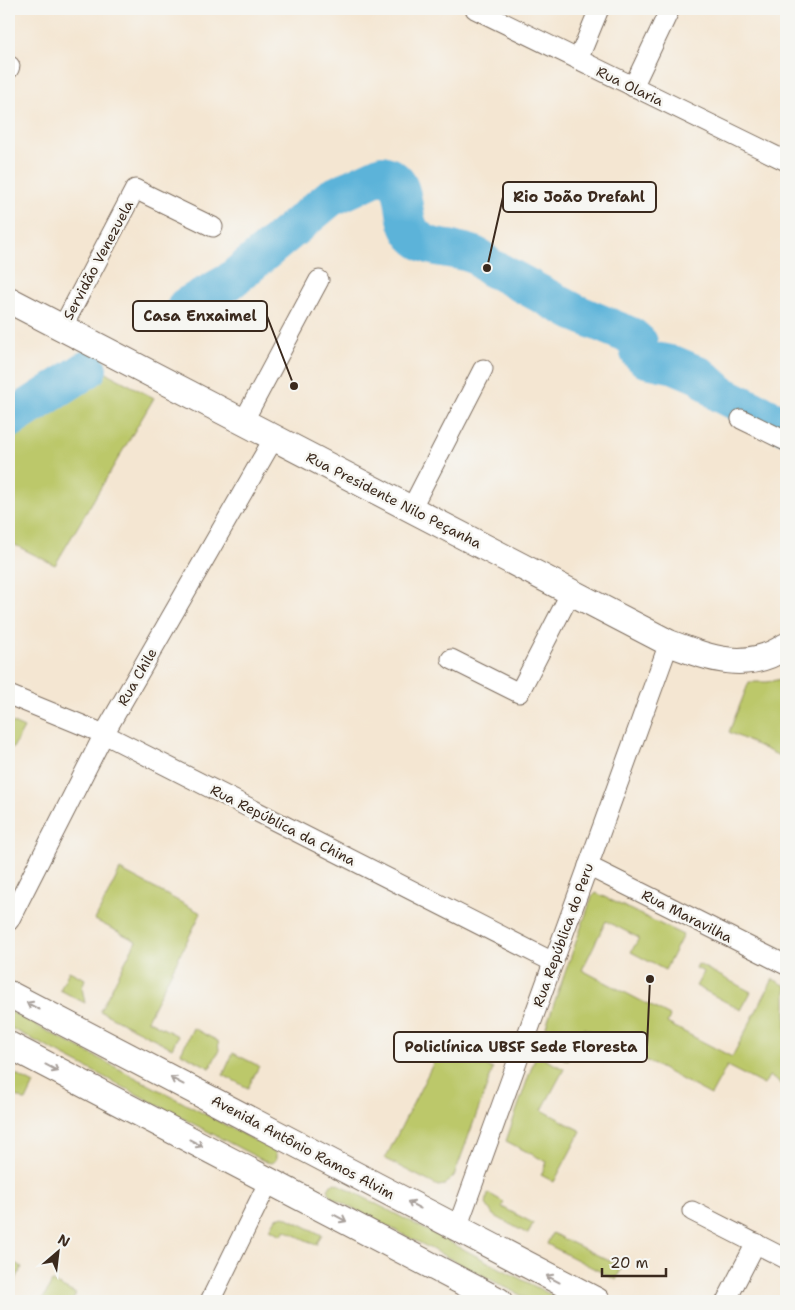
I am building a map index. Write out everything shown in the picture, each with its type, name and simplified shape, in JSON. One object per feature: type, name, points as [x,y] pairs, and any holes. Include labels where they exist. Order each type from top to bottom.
[{"type":"street","name":"Rua Olaria","points":[[475,9],[633,87],[786,159]]},
{"type":"street","points":[[578,60],[600,9]]},
{"type":"street","points":[[633,87],[670,9]]},
{"type":"street","name":"Servidão Venezuela","points":[[62,328],[136,189],[213,227]]},
{"type":"street","points":[[243,422],[319,280]]},
{"type":"street","name":"Rua Presidente Nilo Peçanha","points":[[9,300],[669,643],[710,658],[730,662],[758,658],[786,646]]},
{"type":"street","points":[[411,509],[483,369]]},
{"type":"street","points":[[741,419],[786,441]]},
{"type":"street","name":"Rua Chile","points":[[9,921],[104,734],[274,438]]},
{"type":"street","points":[[451,659],[519,693],[570,592]]},
{"type":"street","name":"Rua República do Peru","points":[[457,1228],[669,643]]},
{"type":"street","name":"Rua República da China","points":[[9,695],[104,734],[553,962]]},
{"type":"street","name":"Rua Maravilha","points":[[588,866],[786,965]]},
{"type":"street","name":"Avenida Antônio Ramos Alvim","points":[[9,994],[596,1301]]},
{"type":"street","points":[[9,1046],[500,1301]]},
{"type":"street","points":[[210,1301],[269,1181]]},
{"type":"street","points":[[692,1210],[786,1259]]},
{"type":"street","points":[[726,1301],[756,1244]]},
{"type":"green space","points":[[82,360],[154,398],[55,565],[9,542],[9,407]]},
{"type":"green space","points":[[786,678],[786,759],[729,732],[749,682],[767,682]]},
{"type":"green space","points":[[9,721],[24,728],[13,748],[9,746]]},
{"type":"green space","points":[[120,870],[201,913],[147,1020],[178,1036],[172,1048],[100,1011],[136,941],[95,920]]},
{"type":"green space","points":[[596,893],[683,935],[665,970],[631,952],[639,938],[606,921],[582,970],[670,1016],[667,1023],[732,1057],[773,979],[786,986],[786,1041],[781,1051],[786,1054],[786,1087],[769,1076],[764,1085],[727,1066],[711,1095],[585,1028],[568,1061],[539,1046],[592,897]]},
{"type":"green space","points":[[698,964],[751,992],[741,1010],[696,986],[704,972],[696,968]]},
{"type":"green space","points":[[69,971],[85,979],[82,988],[85,1003],[60,990]]},
{"type":"green space","points":[[9,1011],[273,1150],[276,1154],[276,1160],[271,1163],[266,1162],[9,1027]]},
{"type":"green space","points":[[193,1028],[218,1041],[219,1050],[210,1068],[181,1053]]},
{"type":"green space","points":[[443,1044],[493,1069],[454,1176],[445,1185],[438,1186],[385,1159]]},
{"type":"green space","points":[[233,1053],[259,1066],[248,1088],[223,1075]]},
{"type":"green space","points":[[536,1055],[564,1069],[542,1110],[581,1131],[554,1182],[541,1175],[547,1162],[506,1141]]},
{"type":"green space","points":[[9,1071],[34,1084],[26,1101],[9,1092]]},
{"type":"green space","points":[[336,1183],[563,1301],[532,1301],[331,1197],[328,1189],[331,1184]]},
{"type":"green space","points":[[488,1193],[504,1202],[502,1207],[533,1223],[528,1234],[493,1215],[486,1204]]},
{"type":"green space","points":[[284,1216],[322,1235],[316,1245],[285,1230],[282,1235],[270,1229],[276,1218]]},
{"type":"green space","points":[[552,1233],[622,1267],[616,1280],[547,1244]]},
{"type":"green space","points":[[9,1260],[22,1267],[14,1284],[9,1281]]},
{"type":"green space","points":[[52,1282],[76,1294],[72,1301],[48,1301],[43,1299]]},
{"type":"waterway","points":[[186,306],[229,282],[330,198],[382,174],[392,178],[398,184],[409,227],[421,241],[436,247],[461,251],[476,256],[490,268],[574,312],[631,336],[639,343],[639,352],[646,359],[675,365],[701,376],[721,394],[786,426]]},
{"type":"waterway","points":[[9,420],[88,369]]},
{"type":"place","name":"Rio João Drefahl","points":[[487,268]]},
{"type":"place","name":"Casa Enxaimel","points":[[294,386]]},
{"type":"place","name":"Policlínica UBSF Sede Floresta","points":[[650,979]]}]
